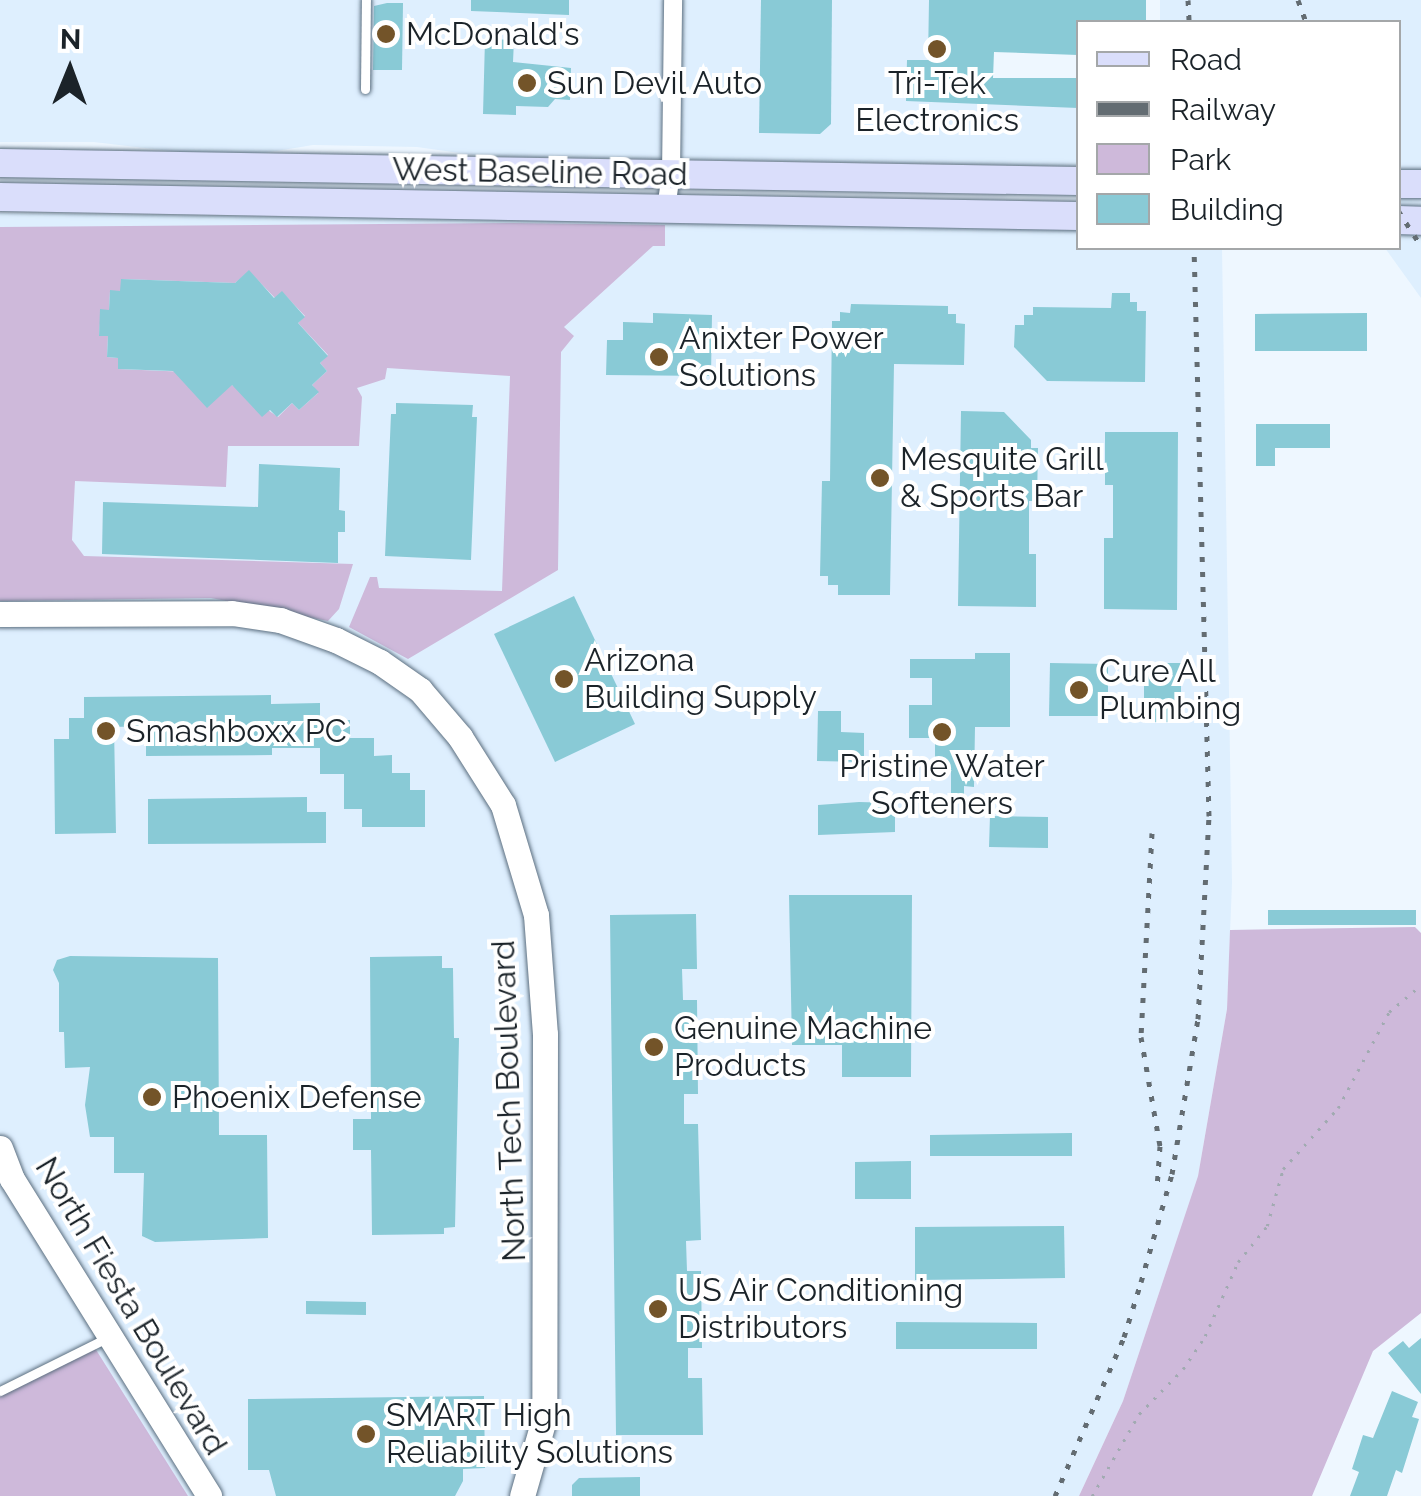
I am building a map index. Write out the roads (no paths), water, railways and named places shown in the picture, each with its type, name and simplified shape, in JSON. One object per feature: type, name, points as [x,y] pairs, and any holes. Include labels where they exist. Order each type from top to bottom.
[{"type":"main road","name":"West Baseline Road","points":[[0,164],[1076,181]]},
{"type":"main road","points":[[118,200],[200,186],[270,186],[290,168]]},
{"type":"main road","points":[[1000,179],[1000,215]]},
{"type":"main road","name":"West Baseline Road","points":[[0,197],[1076,216]]},
{"type":"street","points":[[666,208],[671,174],[673,0]]},
{"type":"street","name":"North Tech Boulevard","points":[[0,614],[232,614],[280,620],[336,640],[420,690],[460,737],[503,805],[536,915],[545,1034],[544,1419],[522,1496]]},
{"type":"street","name":"North Fiesta Boulevard","points":[[0,1148],[12,1179],[209,1496]]},
{"type":"lane","points":[[365,88],[366,0]]},
{"type":"lane","points":[[0,1391],[110,1336]]},
{"type":"railway","points":[[1188,0],[1189,20]]},
{"type":"railway","points":[[1298,0],[1305,20]]},
{"type":"railway","points":[[1401,215],[1421,246]]},
{"type":"railway","points":[[1055,1496],[1124,1337],[1141,1282],[1172,1174],[1198,1019],[1209,816],[1194,250]]},
{"type":"railway","points":[[1152,833],[1141,1037],[1160,1146],[1157,1188]]},
{"type":"place","name":"McDonald's","points":[[386,34]]},
{"type":"place","name":"Tri-Tek Electronics","points":[[937,49]]},
{"type":"place","name":"Sun Devil Auto","points":[[527,83]]},
{"type":"place","name":"Anixter Power Solutions","points":[[659,357]]},
{"type":"place","name":"Mesquite Grill & Sports Bar","points":[[880,478]]},
{"type":"place","name":"Arizona Building Supply","points":[[564,679]]},
{"type":"place","name":"Cure All Plumbing","points":[[1079,690]]},
{"type":"place","name":"Smashboxx PC","points":[[106,731]]},
{"type":"place","name":"Pristine Water Softeners","points":[[942,732]]},
{"type":"place","name":"Genuine Machine Products","points":[[654,1047]]},
{"type":"place","name":"Phoenix Defense","points":[[152,1097]]},
{"type":"place","name":"US Air Conditioning Distributors","points":[[658,1309]]},
{"type":"place","name":"SMART High Reliability Solutions","points":[[366,1434]]}]
